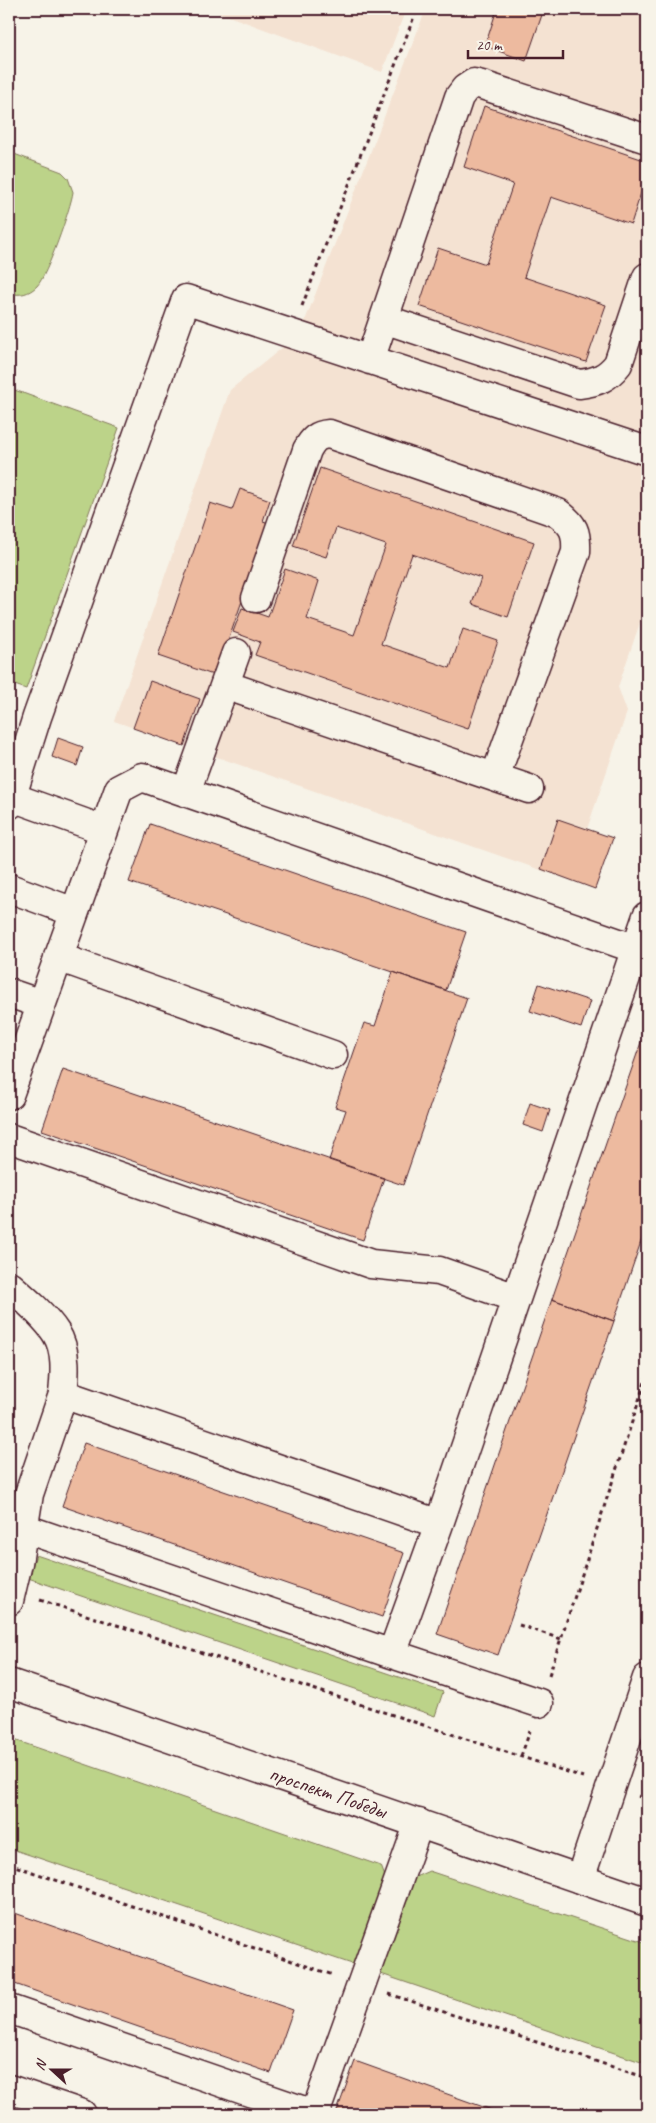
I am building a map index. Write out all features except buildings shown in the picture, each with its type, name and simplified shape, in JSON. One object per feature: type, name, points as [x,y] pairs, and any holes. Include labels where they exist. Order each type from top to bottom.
[{"type":"main road","points":[[370,360],[459,97],[465,89],[474,83],[482,84],[647,140]]},
{"type":"main road","points":[[384,319],[579,384],[594,382],[609,376],[618,364],[647,276]]},
{"type":"main road","points":[[104,830],[10,801],[36,717],[186,299],[647,451]]},
{"type":"main road","points":[[256,598],[307,450],[312,440],[321,435],[329,434],[558,513],[570,522],[576,537],[576,552],[495,777]]},
{"type":"main road","points":[[186,792],[236,653]]},
{"type":"main road","points":[[225,685],[529,789]]},
{"type":"main road","points":[[9,1095],[119,789],[142,777],[636,949]]},
{"type":"main road","points":[[9,888],[74,912]]},
{"type":"main road","points":[[392,1654],[439,1524],[647,916]]},
{"type":"main road","points":[[58,957],[333,1055]]},
{"type":"main road","points":[[9,993],[42,1004]]},
{"type":"main road","points":[[9,1138],[371,1264],[439,1271],[516,1298]]},
{"type":"main road","points":[[9,1285],[27,1301],[56,1333],[62,1350],[65,1369],[63,1394],[29,1494],[11,1596]]},
{"type":"main road","points":[[63,1394],[439,1524]]},
{"type":"main road","points":[[23,1528],[539,1703]]},
{"type":"main road","points":[[580,1879],[647,1678]]},
{"type":"main road","name":"проспект Победы","points":[[9,1683],[647,1902]]},
{"type":"main road","points":[[9,2009],[314,2114],[419,1823]]},
{"type":"main road","points":[[9,2089],[82,2114]]},
{"type":"path","points":[[291,334],[417,9]]},
{"type":"path","points":[[521,1756],[647,1376]]},
{"type":"path","points":[[11,1596],[521,1756],[647,1800]]},
{"type":"path","points":[[519,1625],[561,1639]]},
{"type":"path","points":[[9,1864],[361,1984],[647,2078]]},
{"type":"shaded area","points":[[209,9],[406,9],[382,72]]},
{"type":"shaded area","points":[[426,9],[647,9],[647,438],[303,326]]},
{"type":"shaded area","points":[[288,343],[647,463],[647,602],[618,687],[627,712],[587,829],[613,838],[595,889],[114,721],[230,390]]},
{"type":"green space","points":[[9,152],[62,172],[68,178],[73,192],[68,212],[47,269],[34,289],[28,293],[21,294],[9,293]]},
{"type":"green space","points":[[9,388],[119,428],[26,689],[9,683]]},
{"type":"green space","points":[[36,1555],[443,1692],[435,1716],[28,1578]]},
{"type":"green space","points":[[9,1738],[381,1866],[386,1879],[355,1965],[9,1848]]},
{"type":"green space","points":[[429,1871],[647,1943],[647,2064],[378,1973],[413,1878]]}]
